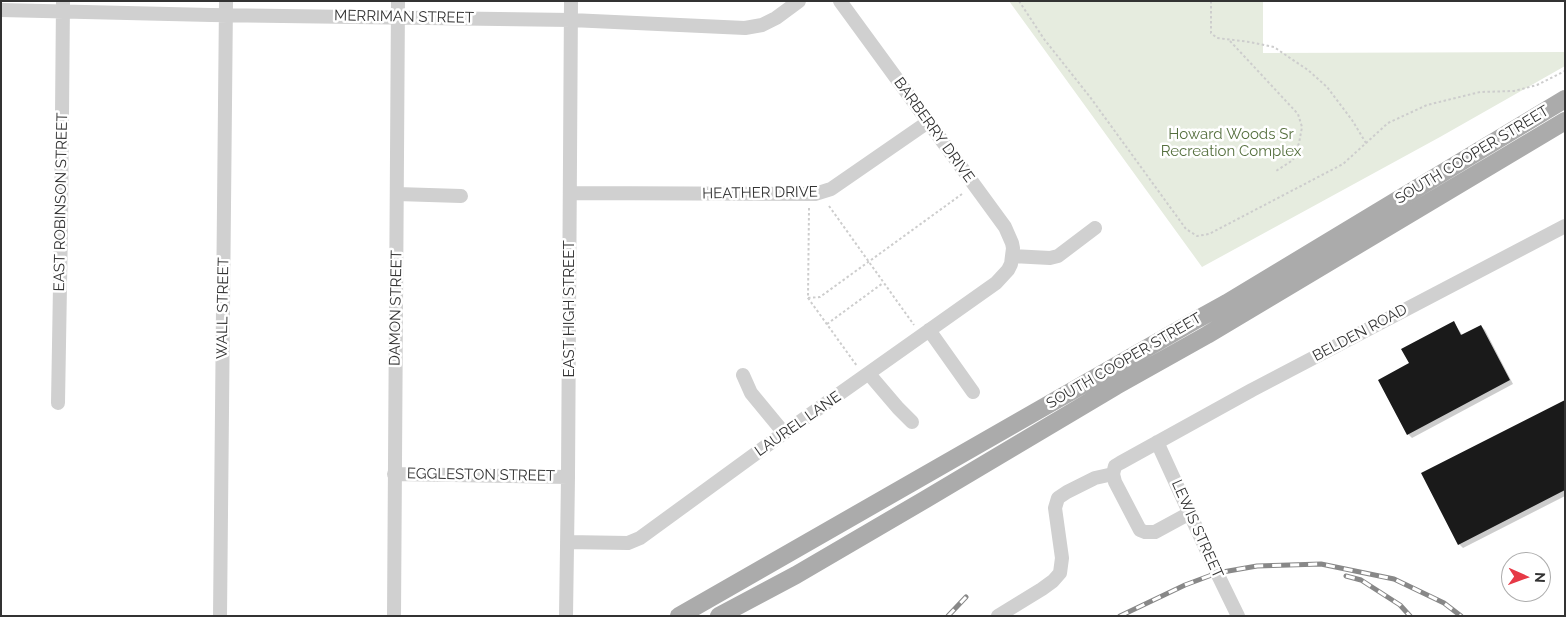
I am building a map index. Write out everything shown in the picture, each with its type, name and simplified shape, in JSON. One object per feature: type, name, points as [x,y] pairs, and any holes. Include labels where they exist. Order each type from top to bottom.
[{"type":"main road","name":"SOUTH COOPER STREET","points":[[678,616],[1227,303],[1565,99]]},
{"type":"main road","name":"SOUTH COOPER STREET","points":[[719,616],[805,570],[926,500],[1565,121]]},
{"type":"street","name":"DAMON STREET","points":[[394,616],[398,1]]},
{"type":"street","name":"EAST HIGH STREET","points":[[566,616],[571,1]]},
{"type":"street","name":"MERRIMAN STREET","points":[[1,10],[63,7],[226,8],[398,17],[571,20],[745,28],[762,25],[776,18],[799,1]]},
{"type":"street","name":"BARBERRY DRIVE","points":[[840,1],[1005,227],[1012,243],[1012,260]]},
{"type":"street","name":"EAST ROBINSON STREET","points":[[58,403],[63,7]]},
{"type":"street","name":"WALL STREET","points":[[220,616],[226,8]]},
{"type":"street","name":"HEATHER DRIVE","points":[[570,193],[815,194],[831,189],[928,122]]},
{"type":"street","points":[[397,194],[461,196]]},
{"type":"street","name":"BELDEN ROAD","points":[[1113,474],[1115,466],[1157,442],[1252,390],[1565,226]]},
{"type":"street","points":[[1012,260],[1058,256],[1096,228]]},
{"type":"street","name":"LAUREL LANE","points":[[567,542],[628,543],[640,538],[784,433],[996,283],[1003,277],[1012,260]]},
{"type":"street","points":[[929,330],[973,392]]},
{"type":"street","points":[[869,374],[912,422]]},
{"type":"street","points":[[742,375],[751,393],[784,433]]},
{"type":"street","name":"LEWIS STREET","points":[[1157,442],[1238,616]]},
{"type":"street","name":"EGGLESTON STREET","points":[[394,474],[568,477]]},
{"type":"street","points":[[998,616],[1042,589],[1060,573],[1062,558],[1055,508],[1058,498],[1067,492],[1095,478],[1113,474],[1137,526],[1150,533],[1161,530],[1190,513]]},
{"type":"path","points":[[1019,1],[1044,39],[1090,97],[1186,230],[1197,236],[1209,234],[1343,164],[1388,123],[1427,105],[1480,92],[1514,91],[1537,85],[1565,71]]},
{"type":"path","points":[[1211,1],[1211,33],[1217,38],[1230,41],[1250,42],[1274,47],[1308,70],[1327,87],[1352,120],[1366,143]]},
{"type":"path","points":[[1230,41],[1298,114],[1302,127],[1299,143],[1292,160],[1276,172]]},
{"type":"path","points":[[808,298],[820,297],[962,194]]},
{"type":"path","points":[[829,206],[914,325]]},
{"type":"path","points":[[809,208],[808,298],[857,366]]},
{"type":"path","points":[[827,324],[884,283]]},
{"type":"green space","name":"Howard Woods Sr Recreation Complex","points":[[1009,1],[1263,1],[1263,53],[1565,52],[1565,66],[1440,137],[1202,267]]},
{"type":"building","points":[[1454,321],[1461,335],[1481,325],[1510,380],[1407,435],[1378,380],[1409,363],[1401,349]]},
{"type":"building","points":[[1565,400],[1565,490],[1458,545],[1421,473]]},
{"type":"railway","points":[[1120,616],[1185,585],[1217,573],[1257,566],[1321,564],[1394,579],[1444,603],[1461,616]]},
{"type":"railway","points":[[1346,576],[1361,580],[1400,605],[1410,616]]},
{"type":"railway","points":[[948,616],[966,597]]}]
